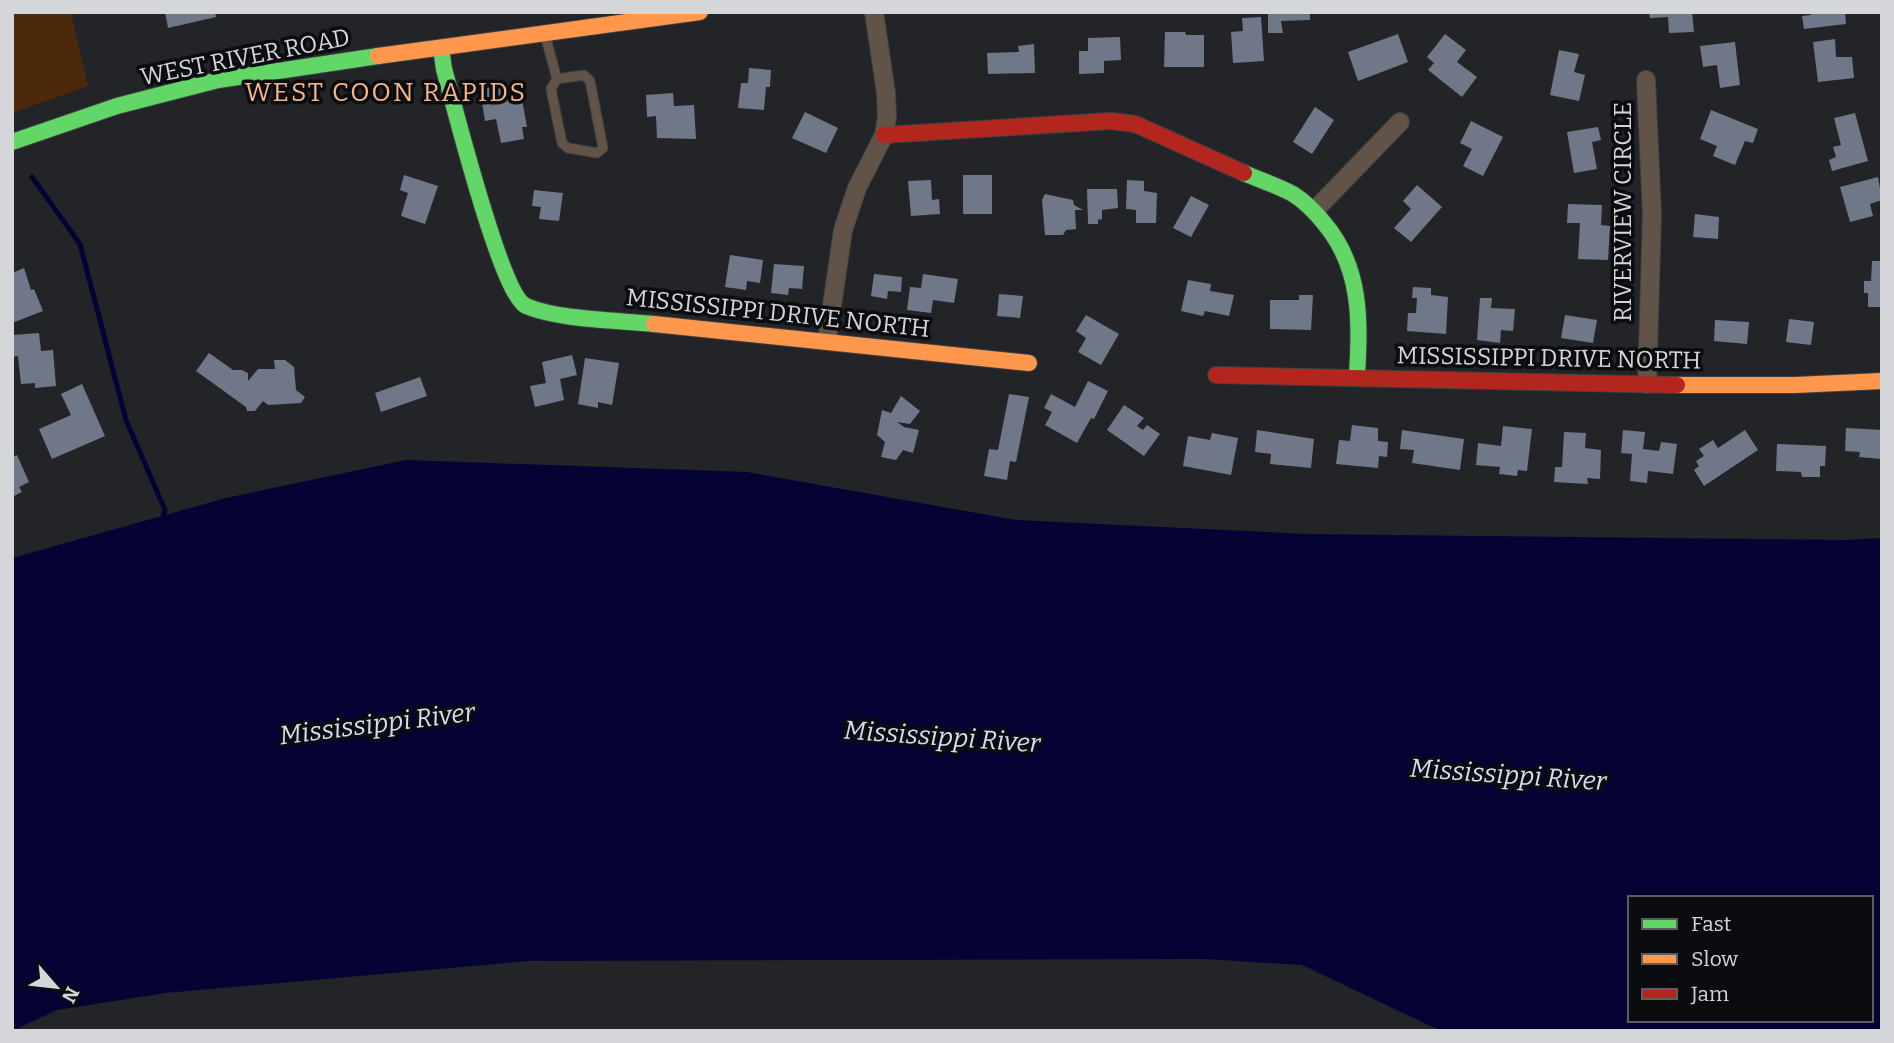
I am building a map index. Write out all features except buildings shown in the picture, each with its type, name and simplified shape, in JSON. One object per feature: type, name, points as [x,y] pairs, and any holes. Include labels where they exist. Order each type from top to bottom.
[{"type":"street","name":"WEST RIVER ROAD","points":[[12,142],[117,106],[192,86],[260,73],[700,12]]},
{"type":"street","points":[[827,340],[843,230],[857,187],[884,135],[887,117],[874,12]]},
{"type":"street","name":"MISSISSIPPI DRIVE NORTH","points":[[441,48],[444,69],[495,246],[514,294],[524,305],[564,315],[827,340],[1029,363]]},
{"type":"street","name":"RIVERVIEW CIRCLE","points":[[1646,80],[1652,215],[1647,384]]},
{"type":"street","points":[[884,135],[1111,121],[1135,124],[1284,190],[1315,211],[1338,239],[1352,265],[1360,323],[1357,376]]},
{"type":"street","points":[[1315,211],[1400,122]]},
{"type":"street","name":"MISSISSIPPI DRIVE NORTH","points":[[1216,375],[1810,386],[1882,382]]},
{"type":"lane","points":[[544,33],[557,79],[551,89],[562,144],[568,148],[597,153],[603,148],[590,81],[584,75],[557,79]]},
{"type":"shaded area","points":[[12,12],[71,12],[88,86],[12,113]]},
{"type":"water","name":"Mississippi River","points":[[406,460],[747,472],[1016,520],[1307,534],[1847,540],[1882,538],[1882,1031],[1441,1031],[1302,965],[1205,959],[529,961],[165,993],[57,1010],[12,1031],[12,558],[226,498]]},
{"type":"waterway","points":[[32,177],[80,244],[126,420],[165,510],[162,521]]},
{"type":"traffic: fast","points":[[441,48],[444,69],[479,196],[504,269],[516,294],[526,306],[539,311],[588,319],[654,324]]},
{"type":"traffic: fast","points":[[12,142],[117,106],[218,80],[378,56]]},
{"type":"traffic: fast","points":[[1244,173],[1293,194],[1317,215],[1336,240],[1346,258],[1356,296],[1357,376]]},
{"type":"traffic: slow","points":[[378,56],[700,12]]},
{"type":"traffic: slow","points":[[654,324],[1029,363]]},
{"type":"traffic: slow","points":[[1677,385],[1795,385],[1882,381]]},
{"type":"traffic: jam","points":[[884,135],[1111,121],[1135,124],[1244,173]]},
{"type":"traffic: jam","points":[[1216,375],[1677,385]]},
{"type":"district","name":"WEST COON RAPIDS","points":[[386,92]]}]
